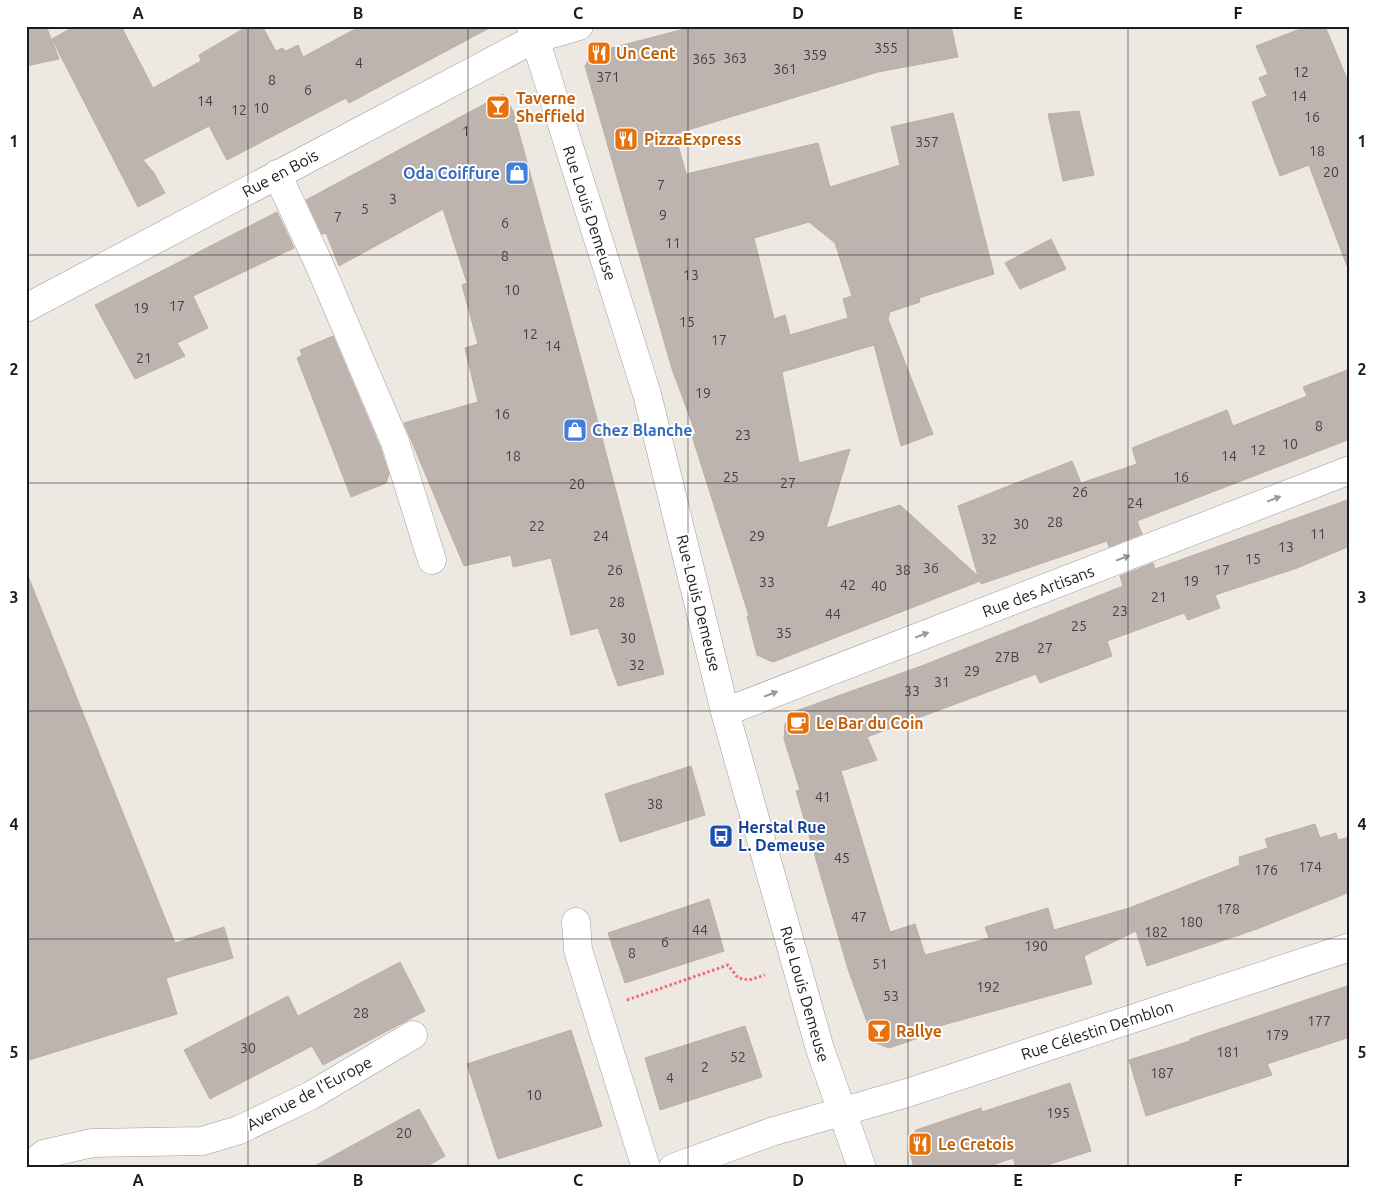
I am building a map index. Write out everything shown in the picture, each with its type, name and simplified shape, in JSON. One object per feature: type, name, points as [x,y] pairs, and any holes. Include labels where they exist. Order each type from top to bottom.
[{"type":"street","name":"Rue en Bois","points":[[26,308],[277,174],[533,32],[579,26]]},
{"type":"street","name":"Rue Louis Demeuse","points":[[533,32],[647,394],[725,712],[820,1049],[843,1109],[862,1168]]},
{"type":"street","points":[[277,174],[319,264],[395,442],[432,560]]},
{"type":"street","name":"Rue des Artisans","points":[[725,712],[1350,470]]},
{"type":"street","points":[[576,922],[578,950],[646,1168]]},
{"type":"street","name":"Rue Célestin Demblon","points":[[843,1109],[907,1093],[1350,947]]},
{"type":"street","name":"Avenue de l'Europe","points":[[27,1168],[44,1154],[92,1143],[202,1142],[239,1130],[310,1096],[413,1035]]},
{"type":"street","points":[[673,1168],[771,1132],[843,1109]]},
{"type":"path","points":[[597,1011],[664,985],[728,965],[738,978],[749,980],[796,966]]},
{"type":"building","points":[[26,26],[46,26],[59,59],[26,66]]},
{"type":"building","points":[[75,26],[121,26],[153,88],[201,61],[199,55],[248,26],[262,26],[276,51],[282,48],[286,51],[298,45],[303,57],[361,26],[493,26],[349,103],[346,98],[227,160],[209,126],[143,160],[154,173],[165,193],[138,207],[52,39]]},
{"type":"building","points":[[696,26],[951,26],[958,57],[878,72],[675,134],[686,174],[818,143],[830,187],[900,165],[891,127],[953,113],[994,274],[919,298],[920,302],[890,312],[888,319],[933,434],[901,446],[874,345],[782,372],[799,463],[850,449],[826,528],[900,505],[978,576],[958,506],[1072,461],[1081,483],[1137,464],[1132,448],[1227,410],[1233,426],[1307,396],[1303,387],[1350,369],[1350,439],[1137,521],[1142,534],[1109,547],[1107,541],[981,584],[980,581],[773,662],[757,655],[747,616],[749,616],[692,436],[696,434],[672,369],[585,66],[592,53]],"holes":[[[809,222],[835,243],[852,296],[843,299],[848,318],[790,335],[785,315],[774,319],[754,238]]]},
{"type":"building","points":[[1308,26],[1325,26],[1350,86],[1350,265],[1347,266],[1309,165],[1280,176],[1252,102],[1267,96],[1259,78],[1268,74],[1256,46]]},
{"type":"building","points":[[503,94],[513,111],[586,377],[664,674],[618,686],[598,628],[571,635],[551,558],[513,567],[511,555],[464,566],[404,423],[478,402],[465,348],[478,344],[462,285],[467,283],[443,209],[339,266],[326,233],[322,234],[306,200]]},
{"type":"building","points":[[1079,111],[1094,175],[1063,181],[1048,114]]},
{"type":"building","points":[[277,212],[294,248],[193,296],[208,328],[177,343],[185,356],[135,379],[95,305]]},
{"type":"building","points":[[1051,239],[1066,269],[1020,289],[1005,263]]},
{"type":"building","points":[[333,336],[380,447],[389,474],[386,483],[351,497],[297,358],[302,355],[300,350]]},
{"type":"building","points":[[1350,499],[1350,546],[1297,568],[1215,595],[1220,608],[1188,620],[1184,613],[1107,641],[1112,656],[1040,683],[1036,674],[867,737],[877,760],[841,771],[890,932],[915,924],[925,955],[989,938],[985,927],[1048,908],[1054,930],[1129,908],[1240,865],[1239,857],[1268,848],[1265,839],[1315,824],[1320,838],[1336,833],[1338,840],[1350,837],[1350,892],[1257,929],[1147,966],[1136,931],[1084,956],[1092,984],[932,1028],[933,1033],[889,1048],[874,1042],[848,969],[796,791],[800,790],[784,739],[785,724],[796,711],[924,665],[1123,586],[1120,576],[1153,563],[1155,569]]},
{"type":"building","points":[[28,576],[175,943],[224,927],[233,958],[166,978],[177,1014],[26,1061]]},
{"type":"building","points":[[691,766],[705,815],[620,842],[605,794]]},
{"type":"building","points":[[709,899],[724,951],[625,983],[608,933]]},
{"type":"building","points":[[400,962],[425,1011],[323,1065],[312,1046],[210,1099],[184,1050],[288,996],[298,1016]]},
{"type":"building","points":[[1350,985],[1350,1037],[1267,1064],[1272,1075],[1146,1116],[1129,1060],[1190,1041],[1190,1039]]},
{"type":"building","points":[[745,1026],[762,1077],[660,1110],[645,1058]]},
{"type":"building","points":[[571,1030],[602,1126],[498,1159],[467,1064]]},
{"type":"building","points":[[1070,1083],[1091,1151],[1038,1168],[1016,1168],[1013,1158],[984,1168],[914,1168],[908,1144],[916,1130],[981,1108],[982,1112]]},
{"type":"building","points":[[419,1109],[445,1156],[424,1168],[311,1168]]},
{"type":"place","name":"Un Cent","points":[[599,53]]},
{"type":"place","name":"Taverne Sheffield","points":[[498,107]]},
{"type":"place","name":"PizzaExpress","points":[[626,139]]},
{"type":"place","name":"Oda Coiffure","points":[[517,173]]},
{"type":"place","name":"Chez Blanche","points":[[575,430]]},
{"type":"place","name":"Le Bar du Coin","points":[[798,723]]},
{"type":"place","name":"Herstal Rue L. Demeuse","points":[[721,836]]},
{"type":"place","name":"Rallye","points":[[879,1031]]},
{"type":"place","name":"Le Cretois","points":[[920,1144]]}]
